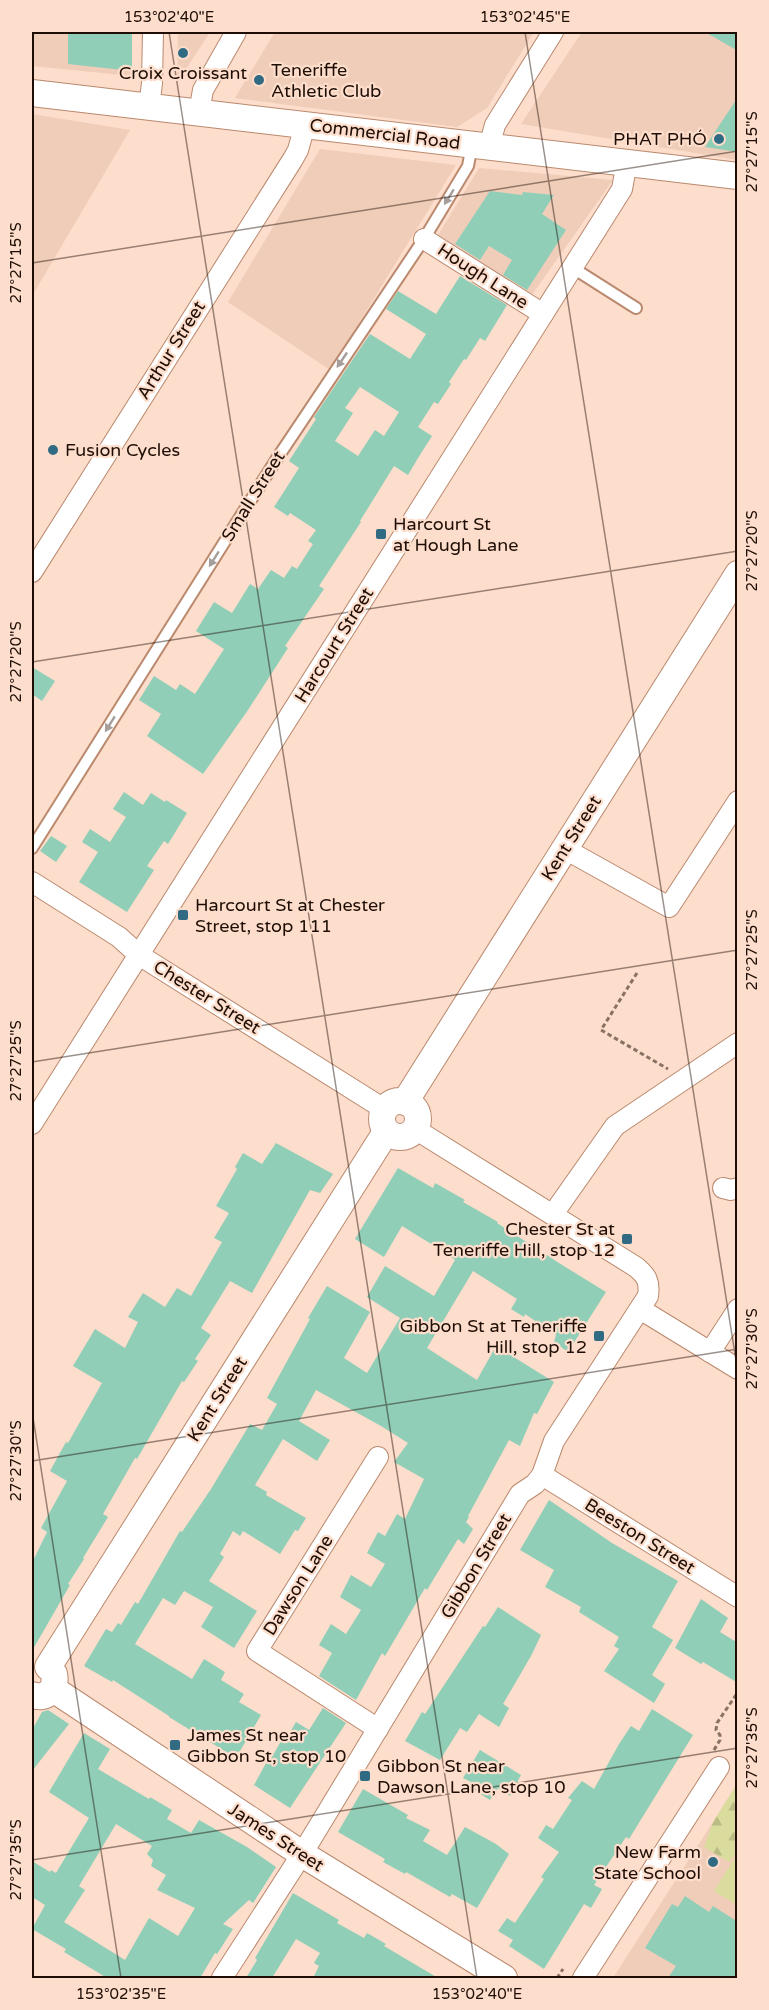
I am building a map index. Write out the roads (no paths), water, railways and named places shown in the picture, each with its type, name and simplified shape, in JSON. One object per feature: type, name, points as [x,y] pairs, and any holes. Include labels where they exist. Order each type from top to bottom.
[{"type":"street","points":[[149,108],[153,32]]},
{"type":"street","points":[[199,112],[202,90],[236,32]]},
{"type":"street","points":[[481,146],[553,32]]},
{"type":"street","name":"Commercial Road","points":[[32,93],[738,176]]},
{"type":"street","name":"Arthur Street","points":[[32,572],[293,159],[305,125]]},
{"type":"street","name":"Harcourt Street","points":[[32,1124],[622,189],[627,162]]},
{"type":"street","name":"Hough Lane","points":[[424,238],[543,314]]},
{"type":"street","name":"Kent Street","points":[[41,1679],[392,1114],[735,584]]},
{"type":"street","points":[[565,849],[669,907],[738,801]]},
{"type":"street","name":"Chester Street","points":[[32,882],[119,937],[139,955],[392,1114]]},
{"type":"street","points":[[392,1114],[396,1137],[412,1133],[415,1129],[553,1214],[615,1126],[738,1043]]},
{"type":"street","name":"Gibbon Street","points":[[222,1978],[302,1854],[520,1494],[535,1484],[542,1475],[554,1441],[648,1296],[649,1282],[636,1267],[553,1214]]},
{"type":"street","points":[[640,1309],[738,1369]]},
{"type":"street","points":[[710,1352],[738,1309]]},
{"type":"street","name":"Dawson Lane","points":[[378,1457],[257,1652],[378,1729]]},
{"type":"street","name":"Beeston Street","points":[[542,1475],[738,1598]]},
{"type":"street","name":"James Street","points":[[41,1679],[302,1854],[504,1978]]},
{"type":"street","points":[[583,1978],[719,1767]]},
{"type":"lane","name":"Small Street","points":[[32,848],[276,460],[424,238],[481,146]]},
{"type":"lane","points":[[573,268],[636,308]]},
{"type":"place","name":"Croix Croissant","points":[[183,53]]},
{"type":"place","name":"Teneriffe Athletic Club","points":[[259,80]]},
{"type":"place","name":"PHAT PHÓ","points":[[719,139]]},
{"type":"place","name":"Fusion Cycles","points":[[53,450]]},
{"type":"place","name":"Harcourt St at Hough Lane","points":[[381,534]]},
{"type":"place","name":"Harcourt St at Chester Street, stop 111","points":[[183,915]]},
{"type":"place","name":"Chester St at Teneriffe Hill, stop 12","points":[[627,1239]]},
{"type":"place","name":"Gibbon St at Teneriffe Hill, stop 12","points":[[599,1336]]},
{"type":"place","name":"James St near Gibbon St, stop 10","points":[[175,1745]]},
{"type":"place","name":"Gibbon St near Dawson Lane, stop 10","points":[[365,1776]]},
{"type":"place","name":"New Farm State School","points":[[713,1862]]}]
